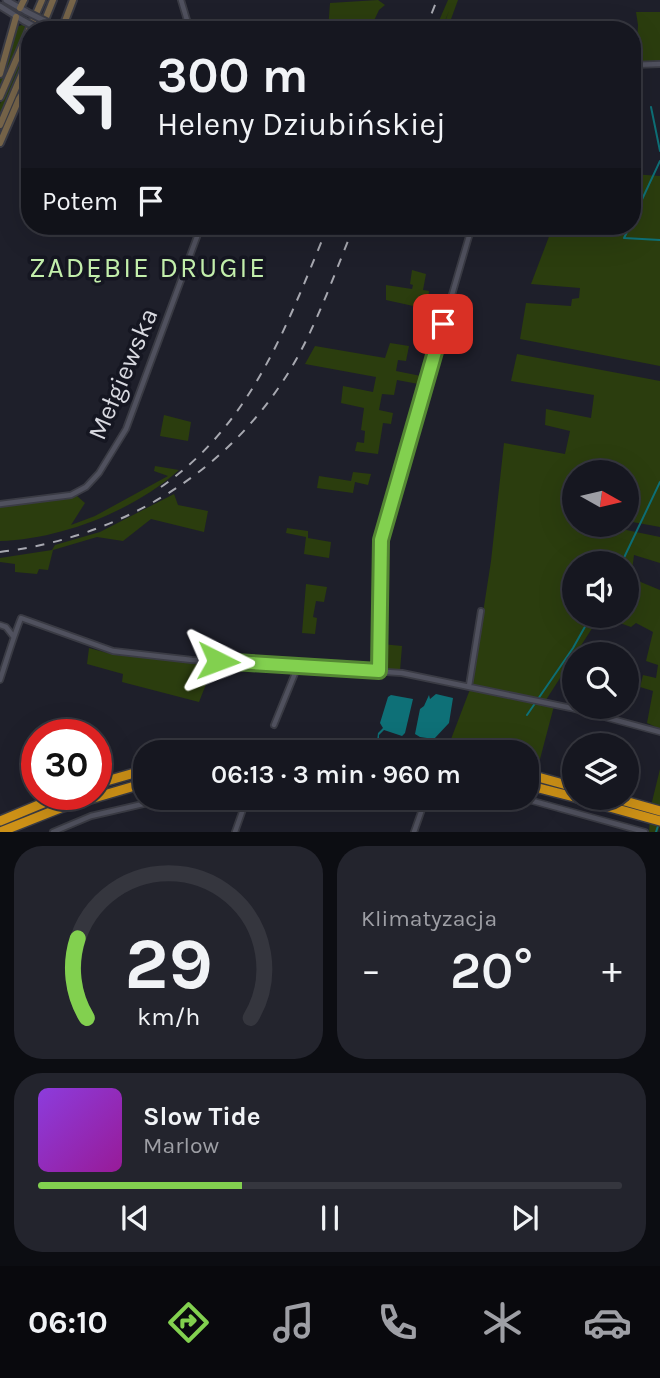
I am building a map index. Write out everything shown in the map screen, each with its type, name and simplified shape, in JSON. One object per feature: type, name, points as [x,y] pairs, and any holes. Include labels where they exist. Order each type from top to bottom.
[{"type":"highway","points":[[112,779],[133,773]]},
{"type":"highway","points":[[539,777],[562,784]]},
{"type":"highway","points":[[112,792],[133,786]]},
{"type":"highway","points":[[539,788],[562,794]]},
{"type":"highway","points":[[0,815],[21,807]]},
{"type":"highway","points":[[639,809],[660,811]]},
{"type":"highway","points":[[0,821],[26,810]]},
{"type":"highway","points":[[1,832],[58,810]]},
{"type":"highway","points":[[16,832],[62,810]]},
{"type":"highway","points":[[638,810],[660,821]]},
{"type":"main road","points":[[23,10],[24,0]]},
{"type":"main road","points":[[33,21],[42,0]]},
{"type":"main road","points":[[45,21],[53,0]]},
{"type":"main road","points":[[65,21],[73,0]]},
{"type":"main road","points":[[0,74],[16,17]]},
{"type":"main road","points":[[0,97],[21,48]]},
{"type":"main road","points":[[0,125],[21,76]]},
{"type":"main road","points":[[0,143],[21,96]]},
{"type":"street","points":[[6,0],[45,21]]},
{"type":"street","points":[[181,0],[187,21]]},
{"type":"street","points":[[0,6],[24,21]]},
{"type":"street","points":[[16,17],[23,10]]},
{"type":"street","points":[[641,65],[660,64]]},
{"type":"street","name":"Mełgiewska","points":[[0,504],[71,495],[86,487],[99,473],[127,429],[198,235]]},
{"type":"street","points":[[379,671],[381,538],[469,235]]},
{"type":"street","points":[[469,686],[481,611]]},
{"type":"street","points":[[0,680],[21,618],[122,652],[191,660],[379,671],[537,700],[660,732]]},
{"type":"street","points":[[0,625],[6,627],[13,636]]},
{"type":"street","points":[[6,627],[18,625]]},
{"type":"street","points":[[274,726],[298,666]]},
{"type":"street","points":[[539,803],[645,832]]},
{"type":"street","points":[[53,832],[91,816],[133,806]]},
{"type":"street","points":[[235,832],[243,810]]},
{"type":"street","points":[[414,832],[422,810]]},
{"type":"green space","points":[[378,0],[385,5],[374,21],[329,21],[330,3]]},
{"type":"green space","points":[[448,0],[458,0],[450,21],[445,21],[449,11],[445,21],[439,21]]},
{"type":"green space","points":[[636,12],[660,12],[660,61],[641,62],[641,21],[637,21]]},
{"type":"green space","points":[[21,25],[21,39],[0,90],[0,80],[16,27]]},
{"type":"green space","points":[[21,56],[21,71],[0,120],[0,104]]},
{"type":"green space","points":[[641,175],[660,176],[660,366],[520,339],[526,303],[571,306],[572,299],[579,298],[580,288],[531,284],[550,235],[641,235]]},
{"type":"green space","points":[[412,270],[426,274],[423,290],[429,291],[427,309],[386,300],[386,285],[412,289]]},
{"type":"green space","points":[[390,343],[409,346],[406,361],[398,360],[396,371],[426,377],[424,385],[397,380],[394,395],[382,394],[379,410],[393,413],[391,424],[383,423],[378,454],[355,451],[357,442],[364,443],[365,431],[361,430],[364,408],[341,403],[343,386],[373,392],[376,377],[305,364],[315,346],[385,358]]},
{"type":"green space","points":[[517,354],[660,381],[660,527],[639,523],[639,460],[562,460],[562,537],[639,537],[639,533],[660,537],[660,563],[639,557],[639,551],[562,551],[562,628],[592,628],[583,642],[562,642],[562,675],[544,703],[554,706],[540,759],[539,740],[451,740],[472,684],[491,561],[504,443],[565,454],[570,431],[545,425],[546,409],[591,418],[594,395],[511,381]]},
{"type":"green space","points":[[164,415],[191,422],[188,441],[160,436]]},
{"type":"green space","points":[[155,466],[179,470],[140,498],[96,520],[48,535],[0,541],[0,507],[77,496],[85,503],[71,525],[95,516],[168,476],[154,471]]},
{"type":"green space","points":[[353,472],[371,474],[368,485],[355,482],[353,493],[317,488],[319,476],[351,481]]},
{"type":"green space","points":[[174,494],[178,505],[208,511],[204,532],[151,519],[123,541],[97,537],[53,550],[48,570],[39,569],[37,574],[15,572],[15,564],[0,562],[0,558],[52,550],[55,545],[100,532]]},
{"type":"green space","points":[[287,528],[308,531],[308,538],[331,542],[329,558],[304,554],[306,537],[286,533]]},
{"type":"green space","points":[[639,581],[660,590],[660,729],[647,723],[653,691],[640,687],[643,675],[656,678],[658,665],[646,661],[653,632],[639,625]]},
{"type":"green space","points":[[306,584],[327,587],[324,602],[316,601],[313,617],[317,618],[315,634],[302,633]]},
{"type":"green space","points":[[382,644],[402,646],[400,671],[382,669]]},
{"type":"green space","points":[[89,648],[115,655],[214,664],[199,702],[122,682],[123,674],[87,664]]},
{"type":"green space","points":[[660,769],[658,832],[649,832],[650,817],[626,810],[639,810],[639,807],[650,810]]},
{"type":"water","points":[[436,694],[453,698],[449,723],[434,739],[420,737],[415,734],[420,709],[429,695],[430,699]]},
{"type":"water","points":[[391,695],[413,699],[405,733],[402,736],[384,730],[377,740],[378,733],[383,728],[380,723]]},
{"type":"waterway","points":[[651,107],[660,151]]},
{"type":"waterway","points":[[641,202],[660,161]]},
{"type":"waterway","points":[[626,235],[624,238],[660,240]]},
{"type":"waterway","points":[[627,551],[660,482]]},
{"type":"waterway","points":[[527,715],[584,628]]},
{"type":"waterway","points":[[656,832],[659,823]]},
{"type":"railway","points":[[429,21],[437,0]]},
{"type":"railway","points":[[161,487],[193,461],[220,433],[243,402],[281,335],[324,235]]},
{"type":"railway","points":[[0,552],[46,544],[90,531],[132,513],[172,491],[208,464],[242,433],[272,398],[297,358],[350,235]]},
{"type":"district","name":"ZADĘBIE DRUGIE","points":[[148,267]]},
{"type":"route","points":[[218,661],[379,671],[381,540],[387,511],[443,324]]}]
